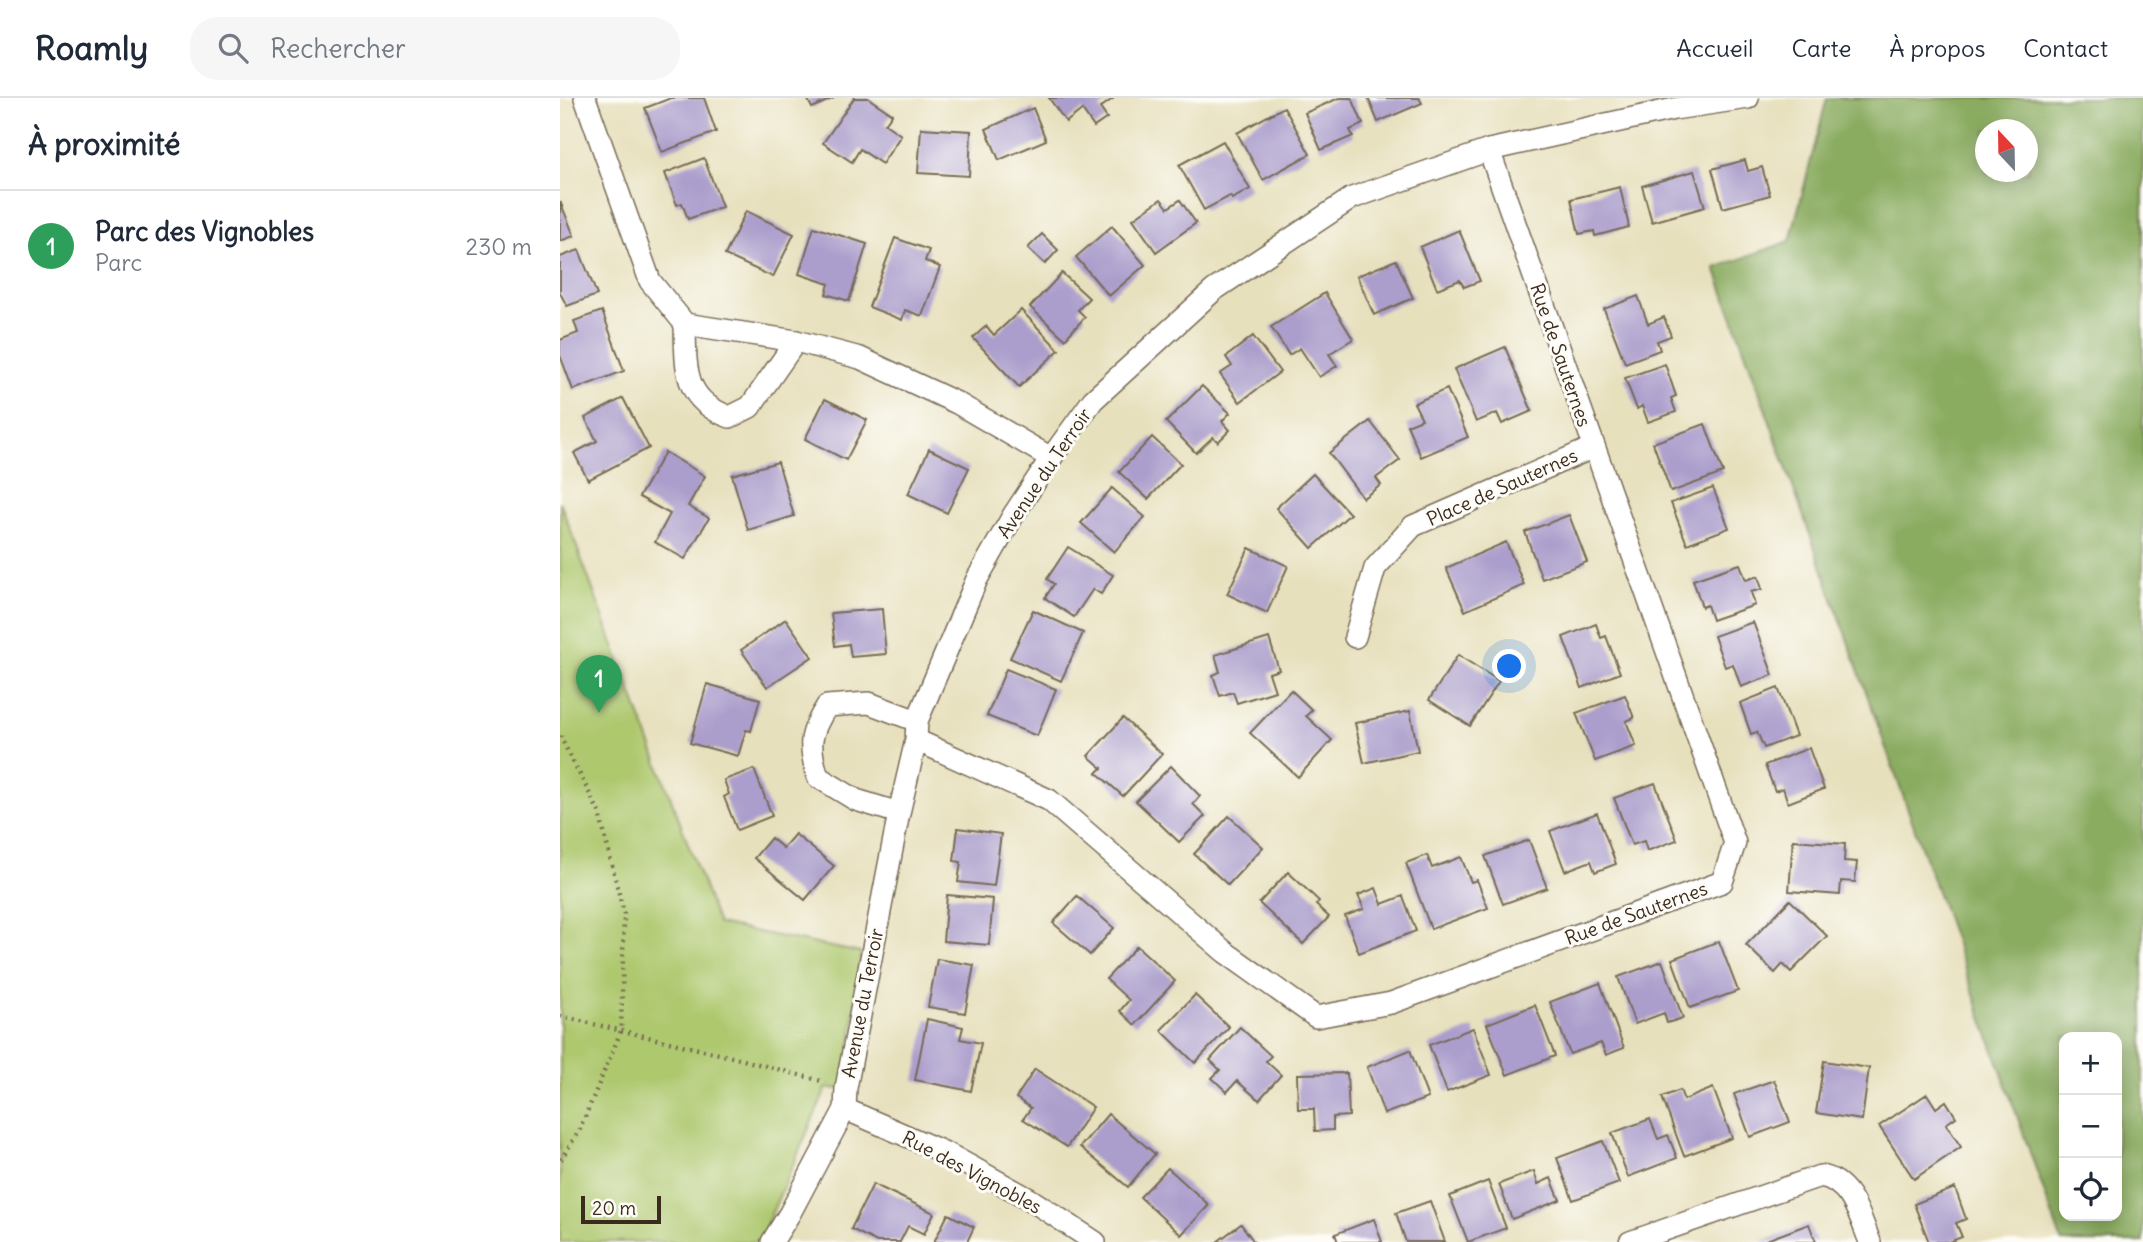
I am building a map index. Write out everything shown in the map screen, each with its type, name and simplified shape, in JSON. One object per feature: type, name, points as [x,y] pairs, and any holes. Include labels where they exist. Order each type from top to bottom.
[{"type":"street","points":[[585,98],[650,281],[685,324],[686,362],[695,394],[710,410],[730,416],[750,407],[796,341]]},
{"type":"street","name":"Avenue du Terroir","points":[[772,1242],[845,1109],[846,1088],[917,731],[977,579],[1014,514],[1093,400],[1214,290],[1352,198],[1489,150],[1675,103],[1748,98]]},
{"type":"street","name":"Rue de Sauternes","points":[[917,731],[1049,800],[1225,952],[1316,1017],[1391,1003],[1723,882],[1735,843],[1489,150]]},
{"type":"street","points":[[685,324],[796,341],[860,358],[957,403],[1051,458]]},
{"type":"street","name":"Place de Sauternes","points":[[1355,637],[1375,568],[1413,526],[1594,447]]},
{"type":"street","points":[[899,813],[856,800],[818,776],[810,751],[813,728],[827,706],[869,703],[917,731]]},
{"type":"street","name":"Rue des Vignobles","points":[[845,1109],[948,1154],[1031,1200],[1095,1242]]},
{"type":"street","points":[[1630,1242],[1820,1176],[1838,1182],[1855,1203],[1870,1242]]},
{"type":"path","points":[[560,736],[599,812],[624,914],[621,1031],[580,1129],[560,1161]]},
{"type":"path","points":[[560,1016],[736,1058],[846,1088]]},
{"type":"green space","points":[[1827,98],[2143,98],[2143,1242],[2062,1242],[1715,268],[1790,241]]},
{"type":"green space","points":[[560,502],[718,924],[861,953],[846,1088],[826,1089],[759,1242],[560,1242]]},
{"type":"building","points":[[671,98],[704,98],[716,132],[662,152],[645,108]]},
{"type":"building","points":[[807,98],[834,98],[812,108]]},
{"type":"building","points":[[854,98],[868,98],[892,114],[885,124],[901,135],[882,164],[860,149],[852,162],[823,143]]},
{"type":"building","points":[[1049,98],[1114,98],[1100,108],[1107,118],[1094,127],[1082,110],[1066,122]]},
{"type":"building","points":[[1339,98],[1352,98],[1363,124],[1350,130],[1353,136],[1321,150],[1305,113]]},
{"type":"building","points":[[1368,98],[1419,98],[1422,103],[1378,122]]},
{"type":"building","points":[[1284,107],[1310,154],[1263,180],[1237,133]]},
{"type":"building","points":[[1033,108],[1046,140],[999,160],[986,129]]},
{"type":"building","points":[[921,128],[971,131],[969,176],[918,173]]},
{"type":"building","points":[[1223,141],[1250,189],[1204,210],[1179,165]]},
{"type":"building","points":[[704,158],[722,207],[688,219],[682,203],[677,205],[665,173]]},
{"type":"building","points":[[1745,160],[1748,171],[1762,167],[1770,195],[1723,208],[1712,169]]},
{"type":"building","points":[[1694,171],[1705,207],[1652,222],[1642,186]]},
{"type":"building","points":[[1620,187],[1629,227],[1595,236],[1594,231],[1579,234],[1571,199]]},
{"type":"building","points":[[1161,199],[1168,208],[1180,200],[1196,223],[1156,252],[1133,219]]},
{"type":"building","points":[[560,201],[574,236],[560,241]]},
{"type":"building","points":[[746,211],[794,234],[773,277],[725,255]]},
{"type":"building","points":[[1112,226],[1145,265],[1109,296],[1076,257]]},
{"type":"building","points":[[814,227],[867,244],[849,301],[826,294],[829,284],[799,274]]},
{"type":"building","points":[[1459,230],[1480,281],[1464,287],[1460,280],[1437,289],[1420,247]]},
{"type":"building","points":[[1042,234],[1058,250],[1045,264],[1028,248]]},
{"type":"building","points":[[895,238],[929,250],[925,261],[940,267],[922,316],[905,310],[902,320],[869,307]]},
{"type":"building","points":[[579,250],[597,295],[567,306],[560,293],[560,257]]},
{"type":"building","points":[[1396,260],[1413,298],[1374,315],[1357,276]]},
{"type":"building","points":[[1062,273],[1089,298],[1078,310],[1085,317],[1065,339],[1030,307]]},
{"type":"building","points":[[1325,293],[1353,339],[1329,354],[1337,366],[1319,377],[1300,348],[1289,355],[1271,327]]},
{"type":"building","points":[[1638,296],[1648,324],[1664,317],[1671,336],[1657,341],[1660,350],[1625,363],[1604,309]]},
{"type":"building","points":[[1021,310],[1059,350],[1019,387],[973,338],[986,326],[994,335]]},
{"type":"building","points":[[602,311],[624,371],[573,390],[560,355],[560,340],[578,333],[574,321]]},
{"type":"building","points":[[1253,336],[1280,372],[1240,402],[1220,374],[1232,366],[1226,357]]},
{"type":"building","points":[[1505,347],[1532,411],[1502,424],[1497,413],[1476,422],[1454,369]]},
{"type":"building","points":[[1665,364],[1676,396],[1671,398],[1676,412],[1648,422],[1642,406],[1637,409],[1625,378]]},
{"type":"building","points":[[1202,386],[1230,413],[1222,421],[1230,430],[1218,442],[1213,437],[1196,453],[1166,422]]},
{"type":"building","points":[[1447,389],[1468,437],[1421,457],[1407,425],[1422,419],[1414,403]]},
{"type":"building","points":[[623,398],[649,448],[588,480],[574,453],[597,441],[585,418]]},
{"type":"building","points":[[825,399],[867,420],[846,460],[805,439]]},
{"type":"building","points":[[1370,421],[1400,460],[1376,478],[1381,485],[1363,498],[1329,453]]},
{"type":"building","points":[[1705,424],[1723,473],[1671,492],[1653,443]]},
{"type":"building","points":[[1152,437],[1181,464],[1148,499],[1119,472]]},
{"type":"building","points":[[929,449],[969,468],[947,513],[908,494]]},
{"type":"building","points":[[665,452],[705,476],[688,506],[709,518],[685,559],[655,542],[670,514],[639,497]]},
{"type":"building","points":[[778,462],[794,516],[748,530],[732,475]]},
{"type":"building","points":[[1313,474],[1350,514],[1312,548],[1276,508]]},
{"type":"building","points":[[1112,488],[1145,517],[1114,552],[1081,523]]},
{"type":"building","points":[[1713,488],[1729,528],[1687,544],[1671,503]]},
{"type":"building","points":[[1569,515],[1587,562],[1542,579],[1525,532]]},
{"type":"building","points":[[1506,542],[1524,585],[1465,611],[1446,568]]},
{"type":"building","points":[[1068,547],[1113,575],[1101,594],[1093,589],[1074,617],[1045,598],[1054,584],[1047,579]]},
{"type":"building","points":[[1249,548],[1288,566],[1267,613],[1227,594]]},
{"type":"building","points":[[1740,564],[1746,580],[1758,576],[1762,589],[1751,592],[1755,605],[1712,620],[1707,605],[1702,607],[1693,580]]},
{"type":"building","points":[[882,609],[886,654],[851,657],[849,644],[835,646],[831,613]]},
{"type":"building","points":[[1033,610],[1083,633],[1061,681],[1010,658]]},
{"type":"building","points":[[786,619],[812,657],[767,687],[741,650]]},
{"type":"building","points":[[1753,622],[1773,675],[1741,687],[1733,664],[1725,667],[1714,636]]},
{"type":"building","points":[[1596,624],[1601,638],[1606,636],[1620,673],[1582,688],[1563,637]]},
{"type":"building","points":[[1269,638],[1279,670],[1269,673],[1275,691],[1237,703],[1233,692],[1220,696],[1213,675],[1220,672],[1215,655]]},
{"type":"building","points":[[1458,655],[1499,681],[1470,726],[1429,700]]},
{"type":"building","points":[[1006,669],[1056,689],[1037,736],[987,716]]},
{"type":"building","points":[[707,684],[760,699],[751,731],[746,730],[738,756],[690,743]]},
{"type":"building","points":[[1778,688],[1796,736],[1764,748],[1757,732],[1751,734],[1740,703]]},
{"type":"building","points":[[1291,690],[1312,710],[1306,716],[1332,740],[1298,777],[1250,733]]},
{"type":"building","points":[[1625,695],[1634,718],[1626,721],[1636,746],[1595,761],[1576,713]]},
{"type":"building","points":[[1410,711],[1418,751],[1364,763],[1355,723]]},
{"type":"building","points":[[1123,718],[1162,754],[1123,796],[1097,773],[1102,768],[1088,756]]},
{"type":"building","points":[[1809,748],[1824,789],[1788,803],[1783,788],[1775,791],[1765,765]]},
{"type":"building","points":[[1171,766],[1200,796],[1193,804],[1205,816],[1179,842],[1136,801]]},
{"type":"building","points":[[754,769],[772,816],[737,830],[724,797],[729,794],[724,780]]},
{"type":"building","points":[[1655,783],[1677,840],[1647,851],[1644,841],[1632,845],[1614,798]]},
{"type":"building","points":[[1597,813],[1616,864],[1595,872],[1591,861],[1565,871],[1550,831]]},
{"type":"building","points":[[1229,816],[1263,847],[1228,885],[1194,854]]},
{"type":"building","points":[[958,828],[1001,834],[994,886],[958,882],[961,862],[954,861]]},
{"type":"building","points":[[795,834],[834,866],[805,900],[754,858],[771,838],[783,848]]},
{"type":"building","points":[[1529,840],[1547,888],[1503,904],[1485,856]]},
{"type":"building","points":[[1793,840],[1845,844],[1844,861],[1857,862],[1855,882],[1841,881],[1840,895],[1789,891]]},
{"type":"building","points":[[1427,855],[1432,868],[1461,857],[1471,882],[1477,880],[1488,908],[1431,929],[1406,863]]},
{"type":"building","points":[[1288,872],[1319,901],[1316,905],[1329,917],[1303,944],[1259,903]]},
{"type":"building","points":[[1376,888],[1382,904],[1403,896],[1416,931],[1359,953],[1345,916],[1364,909],[1358,895]]},
{"type":"building","points":[[947,895],[993,899],[989,945],[943,941]]},
{"type":"building","points":[[1077,896],[1114,928],[1090,955],[1053,923]]},
{"type":"building","points":[[1790,900],[1827,936],[1791,972],[1783,964],[1775,973],[1746,945]]},
{"type":"building","points":[[1719,941],[1738,991],[1690,1008],[1672,959]]},
{"type":"building","points":[[1137,946],[1175,981],[1135,1025],[1120,1011],[1129,1000],[1106,979]]},
{"type":"building","points":[[937,959],[974,965],[965,1013],[928,1007]]},
{"type":"building","points":[[1662,961],[1683,1018],[1667,1023],[1664,1013],[1635,1024],[1618,977]]},
{"type":"building","points":[[1600,983],[1624,1048],[1606,1055],[1601,1043],[1570,1054],[1550,1002]]},
{"type":"building","points":[[1195,995],[1229,1027],[1195,1063],[1161,1030]]},
{"type":"building","points":[[1535,1005],[1555,1056],[1507,1075],[1487,1024]]},
{"type":"building","points":[[927,1019],[963,1027],[960,1039],[981,1043],[971,1091],[915,1080]]},
{"type":"building","points":[[1240,1027],[1271,1056],[1266,1061],[1281,1075],[1259,1100],[1237,1081],[1227,1092],[1212,1078],[1220,1070],[1210,1060]]},
{"type":"building","points":[[1473,1028],[1491,1075],[1447,1092],[1429,1045]]},
{"type":"building","points":[[1410,1050],[1428,1098],[1384,1114],[1367,1067]]},
{"type":"building","points":[[1824,1061],[1869,1068],[1862,1120],[1816,1113]]},
{"type":"building","points":[[1035,1069],[1093,1107],[1067,1147],[1023,1119],[1031,1108],[1016,1098]]},
{"type":"building","points":[[1347,1073],[1349,1116],[1333,1117],[1333,1130],[1315,1131],[1314,1109],[1298,1109],[1297,1074]]},
{"type":"building","points":[[1774,1080],[1790,1122],[1750,1137],[1734,1094]]},
{"type":"building","points":[[1713,1088],[1732,1138],[1684,1156],[1662,1097],[1680,1090],[1684,1100]]},
{"type":"building","points":[[1927,1094],[1936,1108],[1946,1101],[1956,1117],[1946,1124],[1961,1147],[1914,1179],[1879,1126]]},
{"type":"building","points":[[1108,1114],[1155,1154],[1128,1187],[1080,1147]]},
{"type":"building","points":[[1650,1119],[1658,1139],[1668,1135],[1677,1158],[1628,1177],[1612,1133]]},
{"type":"building","points":[[1603,1141],[1619,1183],[1573,1200],[1557,1158]]},
{"type":"building","points":[[1168,1168],[1209,1205],[1181,1235],[1140,1197]]},
{"type":"building","points":[[1534,1171],[1538,1184],[1551,1178],[1560,1200],[1512,1219],[1499,1184]]},
{"type":"building","points":[[1488,1181],[1506,1228],[1468,1242],[1450,1196]]},
{"type":"building","points":[[873,1184],[934,1213],[924,1234],[908,1226],[900,1242],[877,1242],[851,1229]]},
{"type":"building","points":[[1955,1188],[1966,1219],[1956,1223],[1962,1237],[1949,1242],[1929,1242],[1914,1204]]},
{"type":"building","points":[[1430,1201],[1445,1242],[1406,1242],[1396,1213]]},
{"type":"building","points":[[948,1214],[974,1227],[967,1242],[934,1242]]},
{"type":"building","points":[[1374,1219],[1382,1242],[1338,1242],[1335,1234]]},
{"type":"building","points":[[1241,1224],[1254,1242],[1217,1242]]},
{"type":"building","points":[[1809,1224],[1816,1242],[1761,1242]]},
{"type":"place","name":"Parc des Vignobles","points":[[599,713]]}]
